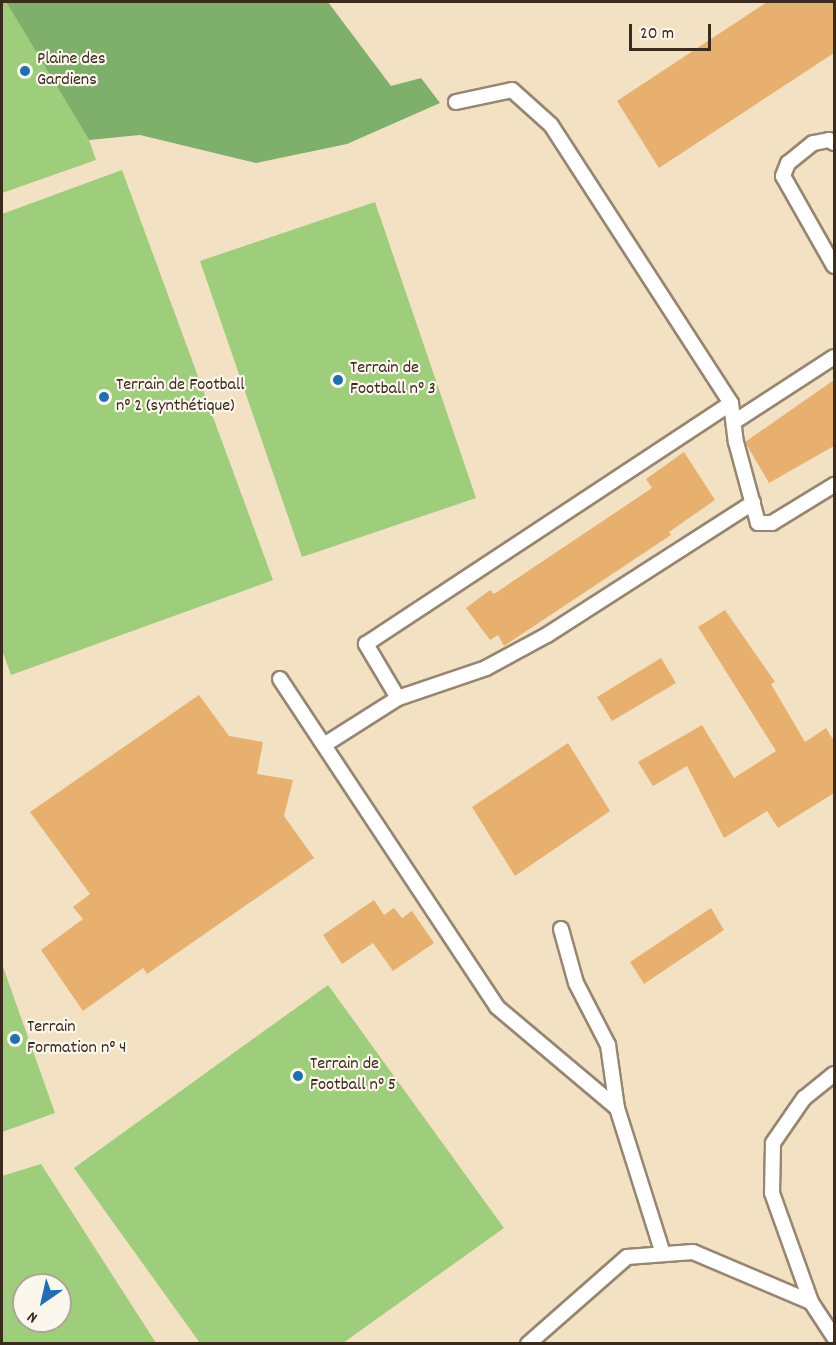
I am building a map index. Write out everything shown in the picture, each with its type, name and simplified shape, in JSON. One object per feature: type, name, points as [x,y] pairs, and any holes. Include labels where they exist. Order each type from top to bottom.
[{"type":"lane","points":[[456,102],[512,90],[551,125],[731,403],[736,442],[758,523],[772,523],[834,484]]},
{"type":"lane","points":[[834,143],[829,140],[813,142],[788,163],[783,176],[834,266]]},
{"type":"lane","points":[[734,422],[834,357]]},
{"type":"lane","points":[[398,698],[366,644],[731,403]]},
{"type":"lane","points":[[324,745],[398,698],[486,668],[537,640],[753,503]]},
{"type":"lane","points":[[280,679],[496,1007],[617,1108]]},
{"type":"lane","points":[[561,929],[576,983],[608,1045],[617,1108],[663,1254]]},
{"type":"lane","points":[[834,1074],[804,1098],[773,1143],[772,1193],[811,1302],[834,1337]]},
{"type":"lane","points":[[528,1344],[627,1257],[693,1252],[811,1302]]},
{"type":"green space","name":"Plaine des Gardiens","points":[[2,2],[6,2],[89,140],[96,160],[2,193]]},
{"type":"green space","points":[[6,2],[328,2],[391,86],[421,78],[440,103],[347,144],[256,163],[140,135],[89,140]]},
{"type":"green space","name":"Terrain de Football n° 2 (synthétique)","points":[[122,170],[273,580],[11,675],[2,650],[2,214]]},
{"type":"green space","name":"Terrain de Football n° 3","points":[[375,202],[476,498],[302,557],[200,261]]},
{"type":"green space","name":"Terrain Formation n° 4","points":[[2,964],[55,1113],[2,1132]]},
{"type":"green space","name":"Terrain de Football n° 5","points":[[328,985],[504,1228],[343,1343],[200,1343],[74,1168]]},
{"type":"green space","points":[[41,1164],[156,1343],[2,1343],[2,1176]]},
{"type":"building","points":[[767,2],[834,2],[834,53],[659,168],[617,101]]},
{"type":"building","points":[[834,380],[834,446],[769,483],[745,442]]},
{"type":"building","points":[[684,452],[715,500],[669,532],[671,535],[504,646],[498,635],[490,640],[466,608],[490,590],[494,594],[652,488],[646,479]]},
{"type":"building","points":[[725,610],[775,682],[771,684],[805,742],[826,728],[834,741],[834,793],[778,828],[767,811],[724,838],[687,766],[653,786],[638,762],[702,725],[734,778],[776,751],[698,627]]},
{"type":"building","points":[[661,658],[676,683],[612,721],[597,697]]},
{"type":"building","points":[[199,695],[229,736],[263,742],[257,774],[293,780],[284,816],[314,858],[147,974],[143,968],[83,1011],[41,950],[83,919],[73,907],[90,894],[30,812]]},
{"type":"building","points":[[568,743],[610,811],[515,876],[472,807]]},
{"type":"building","points":[[374,900],[384,915],[394,908],[402,918],[412,911],[434,943],[393,971],[373,943],[342,964],[323,935]]},
{"type":"building","points":[[711,908],[724,930],[644,984],[630,962]]},
{"type":"place","name":"Plaine des Gardiens","points":[[25,71]]},
{"type":"place","name":"Terrain de Football n° 3","points":[[338,380]]},
{"type":"place","name":"Terrain de Football n° 2 (synthétique)","points":[[104,397]]},
{"type":"place","name":"Terrain Formation n° 4","points":[[15,1039]]},
{"type":"place","name":"Terrain de Football n° 5","points":[[298,1076]]}]
